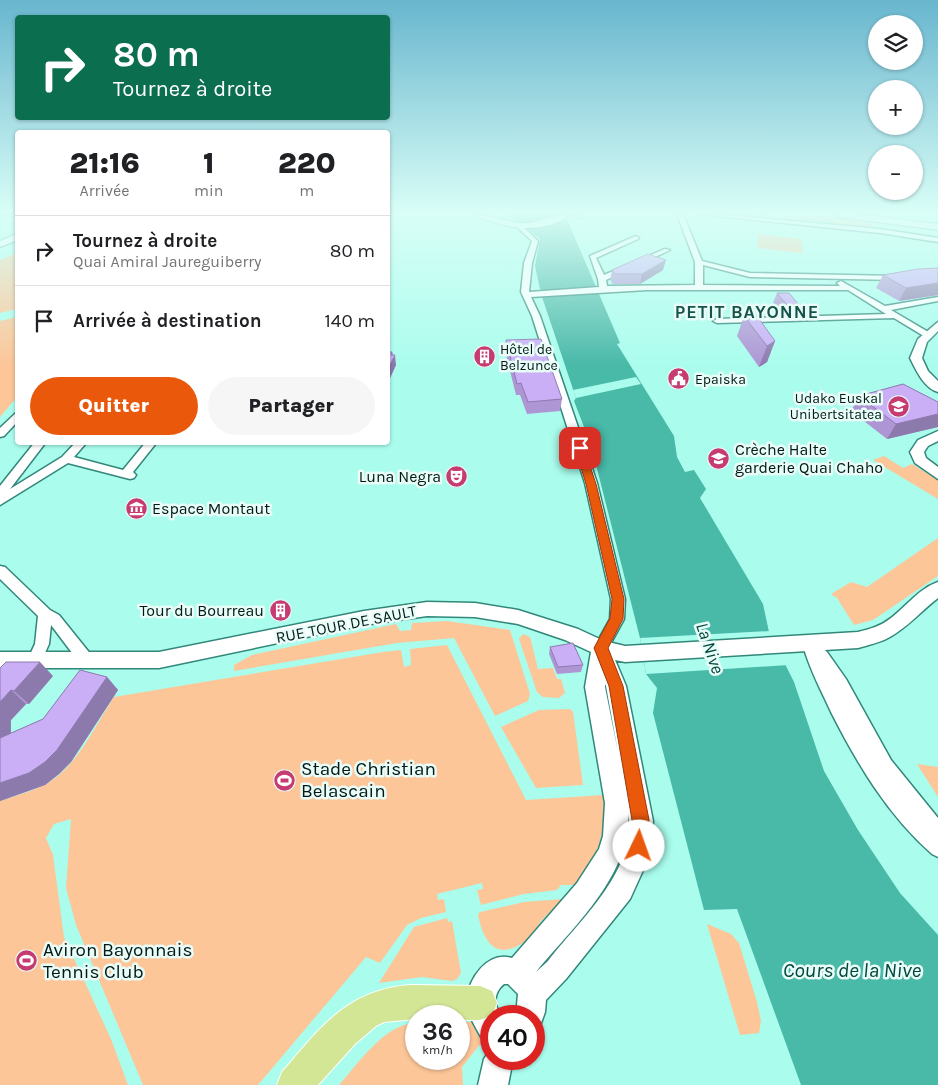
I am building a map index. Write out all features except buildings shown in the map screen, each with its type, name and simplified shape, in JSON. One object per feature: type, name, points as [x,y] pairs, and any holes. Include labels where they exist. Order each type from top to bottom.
[{"type":"main road","points":[[295,1085],[323,1052],[358,1018],[375,1008],[398,1004],[480,1014]]},
{"type":"street","points":[[486,1005],[486,982],[492,975],[509,970],[526,994],[557,970],[621,890],[633,866],[639,846],[640,820],[616,686],[601,648],[617,619],[618,599],[591,484],[536,316],[526,295],[528,265]]},
{"type":"street","points":[[595,265],[602,279],[599,288]]},
{"type":"street","points":[[602,279],[634,265]]},
{"type":"street","points":[[699,265],[699,286]]},
{"type":"street","points":[[526,295],[599,288],[699,286],[850,289],[904,279],[769,276],[744,274],[709,265]]},
{"type":"street","points":[[769,276],[786,296]]},
{"type":"street","points":[[832,278],[927,336]]},
{"type":"street","points":[[882,309],[938,298]]},
{"type":"street","points":[[798,312],[804,319]]},
{"type":"street","points":[[717,321],[894,316]]},
{"type":"street","points":[[938,325],[918,347],[916,358],[923,374],[938,388]]},
{"type":"street","points":[[0,434],[15,417]]},
{"type":"street","points":[[938,435],[923,443],[917,452],[920,460],[938,474]]},
{"type":"street","points":[[0,494],[39,445]]},
{"type":"street","points":[[0,501],[66,459],[79,445]]},
{"type":"street","points":[[66,459],[128,474],[150,445]]},
{"type":"street","points":[[0,571],[45,614],[54,618],[87,662]]},
{"type":"street","name":"RUE TOUR DE SAULT","points":[[0,660],[87,662],[159,660],[364,618],[427,609],[460,609],[500,614],[553,627],[601,648],[624,654],[810,645],[848,642],[880,634],[898,623],[912,608],[938,590]]},
{"type":"street","points":[[45,614],[42,661],[61,655],[72,640]]},
{"type":"street","points":[[810,645],[822,656],[837,676],[887,769],[938,832]]},
{"type":"street","points":[[810,645],[820,676],[856,747],[880,786],[938,848]]},
{"type":"street","points":[[493,1085],[496,1070]]},
{"type":"shaded area","points":[[0,265],[15,265],[15,309],[0,313]]},
{"type":"shaded area","points":[[15,317],[15,399],[0,417],[0,321]]},
{"type":"shaded area","points":[[884,456],[903,468],[912,464],[938,480],[938,499],[873,460]]},
{"type":"shaded area","points":[[938,538],[938,576],[873,620],[854,625],[837,598],[831,594],[851,582],[867,587]]},
{"type":"shaded area","points":[[447,621],[510,630],[530,694],[528,701],[495,716],[454,638],[397,643],[234,671],[234,665],[252,655],[396,624],[400,631],[411,630],[412,623]]},
{"type":"shaded area","points":[[523,634],[530,637],[538,669],[553,668],[557,679],[561,679],[565,693],[559,698],[543,697],[537,692],[519,639]]},
{"type":"shaded area","points":[[447,645],[526,800],[603,795],[604,821],[599,843],[590,864],[574,885],[561,885],[557,890],[524,894],[481,905],[477,890],[483,889],[482,883],[437,894],[438,900],[444,899],[446,912],[421,918],[407,925],[380,963],[366,957],[258,1085],[143,1085],[76,925],[66,888],[71,819],[54,824],[46,838],[53,855],[64,937],[111,1039],[128,1085],[0,1085],[0,801],[44,785],[66,769],[84,746],[114,697],[401,650],[404,667],[411,665],[410,649]]},
{"type":"shaded area","points":[[570,709],[573,712],[583,785],[536,788],[501,727],[539,710]]},
{"type":"shaded area","points":[[917,764],[938,767],[938,797]]},
{"type":"shaded area","points":[[563,899],[539,923],[542,927],[531,937],[512,949],[503,950],[495,948],[488,941],[482,930],[478,915],[480,912],[524,902]]},
{"type":"shaded area","points":[[447,918],[448,922],[452,921],[461,973],[457,979],[452,981],[422,977],[379,983],[414,927]]},
{"type":"shaded area","points":[[707,924],[731,934],[739,943],[757,1002],[761,1021],[759,1033],[740,1035]]},
{"type":"shaded area","points":[[470,1022],[475,1022],[480,1044],[470,1057]]},
{"type":"shaded area","points":[[405,1025],[405,1070],[462,1070],[463,1085],[339,1085],[373,1046],[394,1030]]},
{"type":"water","name":"Cours de la Nive","points":[[586,265],[620,343],[617,344],[674,436],[677,457],[685,472],[694,470],[706,489],[700,498],[763,604],[769,632],[794,682],[824,771],[858,830],[900,893],[938,935],[938,1085],[801,1085],[737,909],[704,910],[653,713],[657,688],[646,674],[640,638],[591,445],[574,401],[576,398],[542,297],[545,297],[543,290],[540,289],[535,266]]},
{"type":"pier","points":[[636,377],[641,384],[576,398],[573,390]]},
{"type":"pier","points":[[771,631],[788,665],[646,674],[640,638]]},
{"type":"place","name":"Hôtel de Belzunce","points":[[484,357]]},
{"type":"place","name":"Epaiska","points":[[679,379]]},
{"type":"place","name":"Udako Euskal Unibertsitatea","points":[[898,406]]},
{"type":"place","name":"Crèche Halte garderie Quai Chaho","points":[[719,458]]},
{"type":"place","name":"Luna Negra","points":[[457,476]]},
{"type":"place","name":"Espace Montaut","points":[[136,508]]},
{"type":"place","name":"Tour du Bourreau","points":[[280,610]]},
{"type":"place","name":"Stade Christian Belascain","points":[[285,780]]},
{"type":"place","name":"Aviron Bayonnais Tennis Club","points":[[27,961]]},
{"type":"district","name":"PETIT BAYONNE","points":[[747,312]]},
{"type":"route","points":[[580,448],[591,484],[618,599],[617,619],[601,648],[616,686],[640,820],[639,846]]},
{"type":"water label","name":"La Nive","points":[[710,648]]}]
